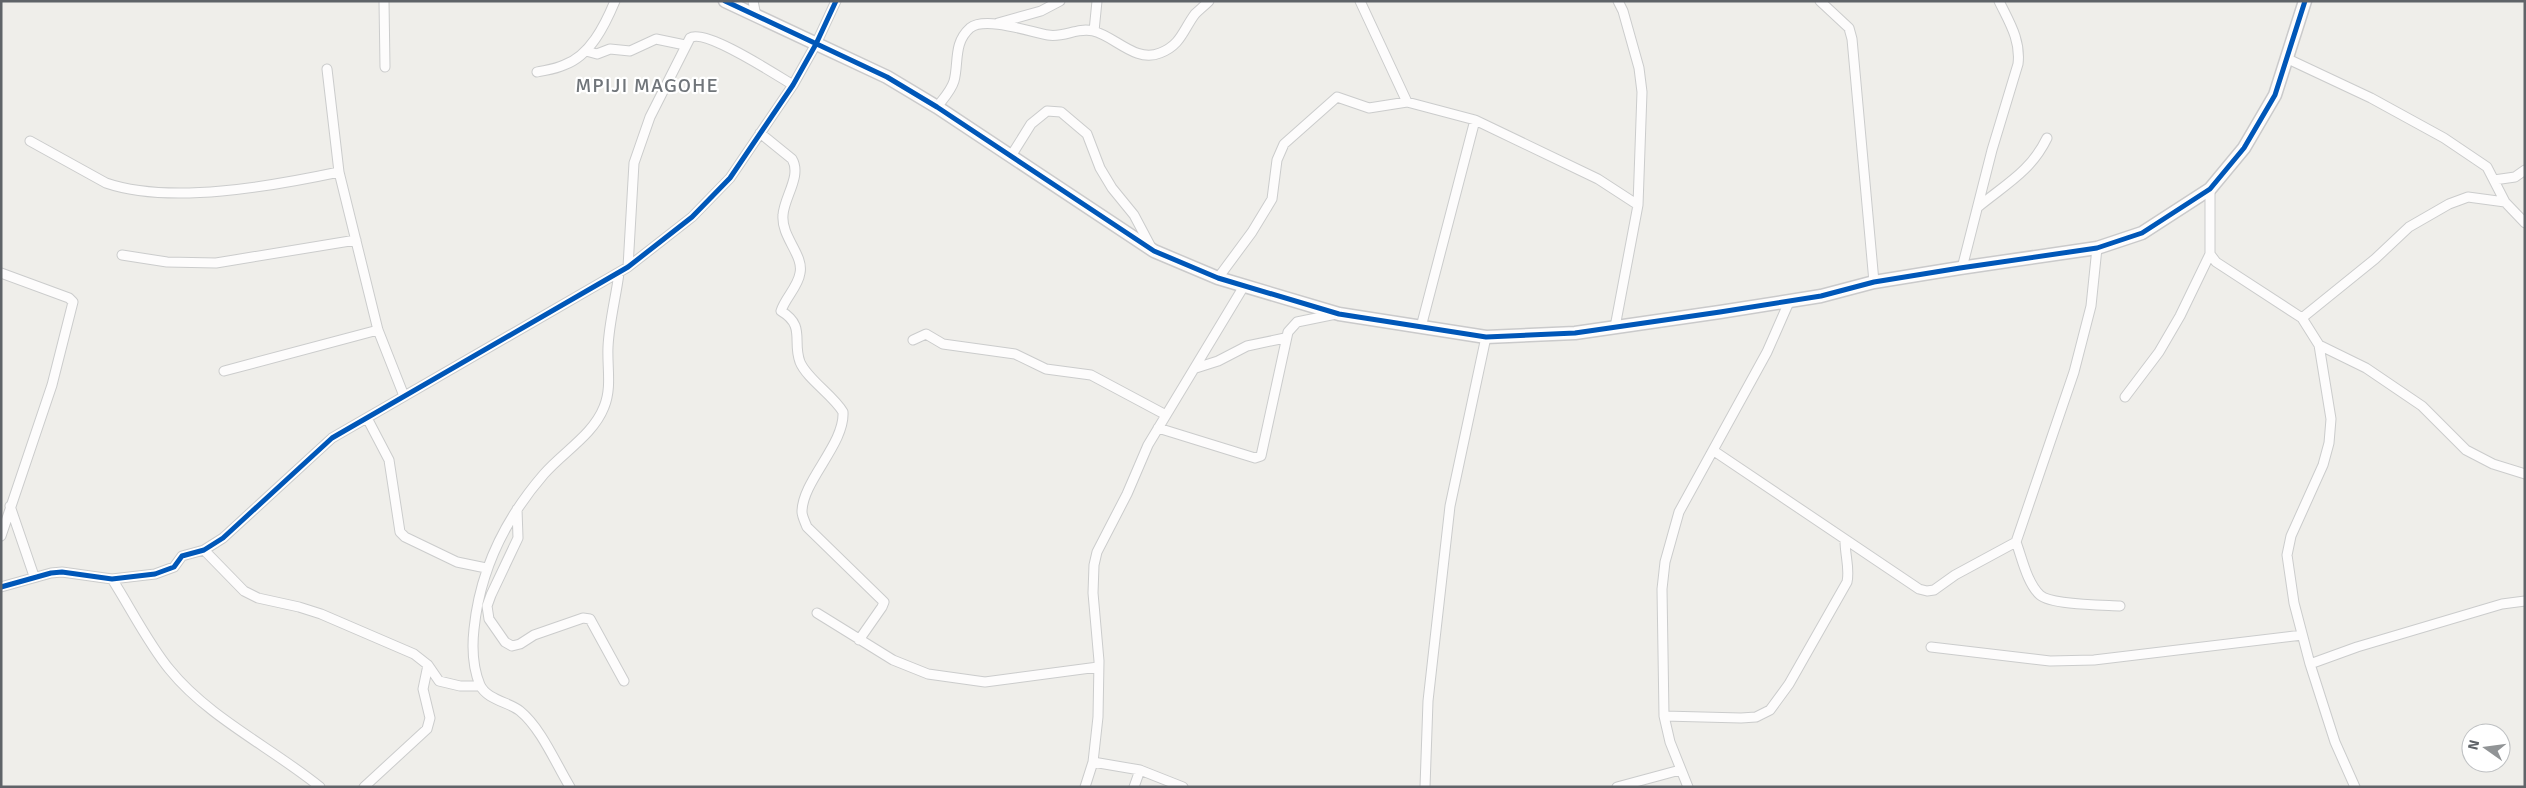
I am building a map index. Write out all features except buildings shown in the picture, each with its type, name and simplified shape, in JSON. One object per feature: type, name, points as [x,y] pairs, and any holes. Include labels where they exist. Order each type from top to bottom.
[{"type":"street","points":[[384,1],[385,67]]},
{"type":"street","points":[[537,72],[564,66],[586,51],[608,18],[616,1]]},
{"type":"street","points":[[725,1],[887,77],[937,107],[1154,251],[1218,278],[1339,314],[1486,337],[1575,333],[1789,302],[1874,282],[2097,248],[2142,233],[2210,189],[2244,148],[2276,95],[2305,1]]},
{"type":"street","points":[[753,1],[756,16]]},
{"type":"street","points":[[1,587],[34,576],[62,572],[112,579],[156,574],[174,567],[182,556],[204,550],[223,538],[332,438],[526,328],[628,267],[692,217],[730,178],[793,85],[816,44],[836,1]]},
{"type":"street","points":[[937,107],[952,87],[958,46],[965,33],[972,26],[995,24],[1040,11],[1060,1]]},
{"type":"street","points":[[1094,31],[1098,1]]},
{"type":"street","points":[[995,24],[1053,36],[1083,30],[1094,31],[1143,55],[1153,55],[1162,52],[1183,37],[1195,14],[1209,1]]},
{"type":"street","points":[[1360,1],[1407,102]]},
{"type":"street","points":[[1615,327],[1638,205],[1642,92],[1639,68],[1618,1]]},
{"type":"street","points":[[1820,1],[1849,28],[1852,39],[1874,282]]},
{"type":"street","points":[[1962,268],[2018,64],[2020,49],[2016,36],[1998,1]]},
{"type":"street","points":[[628,267],[634,163],[647,124],[685,45],[693,36],[714,41],[793,85]]},
{"type":"street","points":[[586,51],[597,54],[610,49],[630,51],[656,39],[685,45]]},
{"type":"street","points":[[2288,59],[2372,98],[2444,138],[2487,167],[2505,202],[2525,223]]},
{"type":"street","points":[[327,69],[339,172],[378,330],[404,396]]},
{"type":"street","points":[[1218,278],[1252,232],[1272,199],[1277,160],[1284,144],[1337,97],[1369,108],[1407,102],[1475,120],[1598,178],[1638,205]]},
{"type":"street","points":[[1011,156],[1031,124],[1046,111],[1061,112],[1087,134],[1100,168],[1112,188],[1134,215],[1154,251]]},
{"type":"street","points":[[1421,327],[1475,120]]},
{"type":"street","points":[[760,134],[792,159],[795,164],[795,173],[783,214],[787,238],[799,259],[801,270],[781,311],[792,318],[797,331],[801,364],[843,412],[844,419],[827,457],[805,496],[802,513],[807,526],[884,602],[859,640]]},
{"type":"street","points":[[1978,207],[2028,168],[2039,155],[2047,138]]},
{"type":"street","points":[[30,141],[106,183],[117,187],[160,192],[220,191],[273,186],[339,172]]},
{"type":"street","points":[[2494,180],[2515,177],[2525,170]]},
{"type":"street","points":[[2125,397],[2159,352],[2180,316],[2210,254],[2210,189]]},
{"type":"street","points":[[2302,318],[2368,264],[2409,227],[2449,204],[2468,197],[2505,202]]},
{"type":"street","points":[[122,255],[167,262],[216,263],[356,240]]},
{"type":"street","points":[[2097,248],[2091,306],[2074,372],[2016,542],[2033,587],[2041,596],[2052,600],[2120,606]]},
{"type":"street","points":[[2210,254],[2216,262],[2302,318],[2319,346],[2331,419],[2329,443],[2323,465],[2291,536],[2287,556],[2292,594],[2310,664],[2335,742],[2355,787]]},
{"type":"street","points":[[1,273],[69,298],[73,302],[52,385],[1,536]]},
{"type":"street","points":[[570,787],[532,723],[520,711],[489,695],[480,686],[473,645],[476,609],[486,568],[516,509],[545,473],[594,425],[604,409],[609,391],[608,346],[619,273]]},
{"type":"street","points":[[1086,787],[1093,762],[1098,717],[1098,667],[1093,593],[1094,565],[1097,552],[1128,494],[1148,446],[1244,286]]},
{"type":"street","points":[[1688,787],[1670,742],[1664,716],[1662,673],[1665,562],[1679,512],[1767,352],[1789,302]]},
{"type":"street","points":[[1158,428],[1255,458],[1260,456],[1285,338],[1291,327],[1297,322],[1339,314]]},
{"type":"street","points":[[224,371],[378,330]]},
{"type":"street","points":[[913,340],[926,334],[943,344],[1015,354],[1046,369],[1091,375],[1166,415]]},
{"type":"street","points":[[1425,787],[1428,701],[1450,506],[1486,337]]},
{"type":"street","points":[[1196,368],[1218,361],[1247,346],[1285,338]]},
{"type":"street","points":[[2319,346],[2366,368],[2422,406],[2466,450],[2493,464],[2525,474]]},
{"type":"street","points":[[367,418],[389,460],[400,532],[405,537],[457,562],[486,568]]},
{"type":"street","points":[[1714,451],[1845,541],[1919,589],[1934,590],[1955,574],[2016,542]]},
{"type":"street","points":[[10,506],[34,576]]},
{"type":"street","points":[[516,509],[518,538],[491,594],[487,606],[489,619],[505,642],[512,646],[520,644],[534,635],[583,618],[590,619],[624,681]]},
{"type":"street","points":[[1664,716],[1742,718],[1756,717],[1770,710],[1789,684],[1847,582],[1849,575],[1845,558],[1845,541]]},
{"type":"street","points":[[204,550],[244,591],[258,598],[300,607],[321,614],[414,654],[428,665],[439,681],[460,686],[480,686]]},
{"type":"street","points":[[112,579],[169,670],[206,705],[290,762],[320,787]]},
{"type":"street","points":[[2310,664],[2357,647],[2502,604],[2525,601]]},
{"type":"street","points":[[817,613],[893,660],[928,674],[961,680],[999,681],[1044,672],[1098,667]]},
{"type":"street","points":[[1932,646],[2025,659],[2068,661],[2094,660],[2302,635]]},
{"type":"street","points":[[364,787],[427,729],[430,718],[423,689],[428,665]]},
{"type":"street","points":[[1093,762],[1140,770],[1183,787]]},
{"type":"street","points":[[1134,787],[1140,770]]},
{"type":"street","points":[[1617,787],[1680,770]]},
{"type":"cycle path","points":[[725,1],[887,77],[937,107],[1154,251],[1218,278],[1339,314],[1486,337],[1575,333],[1821,296],[1874,282],[2097,248],[2142,233],[2210,189],[2244,148],[2275,95],[2305,1]]},
{"type":"cycle path","points":[[1,587],[51,573],[62,572],[112,579],[155,574],[174,567],[182,556],[204,550],[223,538],[332,438],[628,267],[692,217],[730,178],[793,85],[816,44],[836,1]]},
{"type":"district","name":"MPIJI MAGOHE","points":[[647,85]]}]
